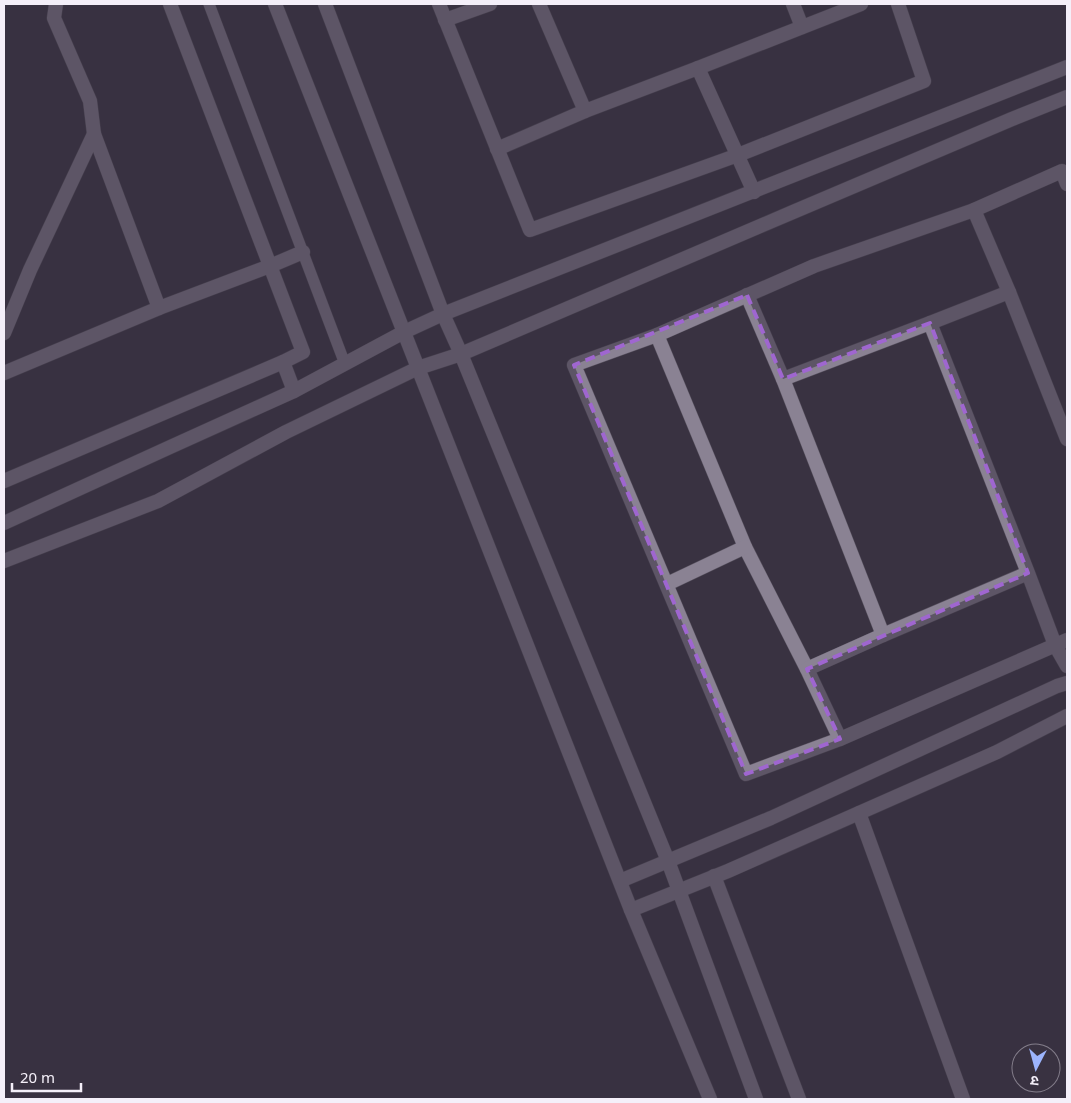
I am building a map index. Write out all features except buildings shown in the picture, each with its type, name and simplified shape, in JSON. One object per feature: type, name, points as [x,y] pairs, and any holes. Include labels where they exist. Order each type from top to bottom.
[{"type":"street","points":[[56,4],[54,18],[90,101],[94,134],[159,308]]},
{"type":"street","points":[[4,481],[284,362],[303,352],[170,4]]},
{"type":"street","points":[[275,4],[631,910],[710,1099]]},
{"type":"street","points":[[325,4],[443,314],[668,860],[756,1099]]},
{"type":"street","points":[[439,4],[530,230],[738,155],[924,81],[898,4]]},
{"type":"street","points":[[446,20],[490,4]]},
{"type":"street","points":[[539,4],[585,111]]},
{"type":"street","points":[[793,4],[802,27]]},
{"type":"street","points":[[497,148],[585,111],[860,4]]},
{"type":"street","points":[[698,68],[754,192]]},
{"type":"street","points":[[4,523],[294,391],[404,332],[443,314],[1067,68]]},
{"type":"street","points":[[4,562],[158,501],[286,432],[418,368],[461,354],[1067,97]]},
{"type":"street","points":[[4,333],[30,270],[94,134]]},
{"type":"street","points":[[1061,643],[840,739],[746,774],[574,365],[657,334],[814,266],[974,210],[1062,171],[1067,184]]},
{"type":"street","points":[[974,210],[1064,421],[1067,439]]},
{"type":"street","points":[[4,373],[159,308],[303,252]]},
{"type":"street","points":[[783,379],[1010,292]]},
{"type":"street","points":[[747,295],[783,379],[884,635]]},
{"type":"street","points":[[930,324],[1028,573],[1061,643],[1067,666]]},
{"type":"street","points":[[657,334],[745,547],[808,668],[840,739]]},
{"type":"street","points":[[284,362],[294,391]]},
{"type":"street","points":[[666,584],[745,547]]},
{"type":"street","points":[[808,668],[1028,573]]},
{"type":"street","points":[[620,881],[771,818],[1067,683]]},
{"type":"street","points":[[631,910],[714,876],[996,752],[1067,716]]},
{"type":"street","points":[[859,812],[963,1099]]},
{"type":"street","points":[[714,876],[800,1099]]},
{"type":"lane","points":[[209,4],[345,364]]},
{"type":"highlighted area","points":[[747,295],[783,379],[930,323],[1028,573],[807,669],[840,739],[746,774],[574,365]]}]
